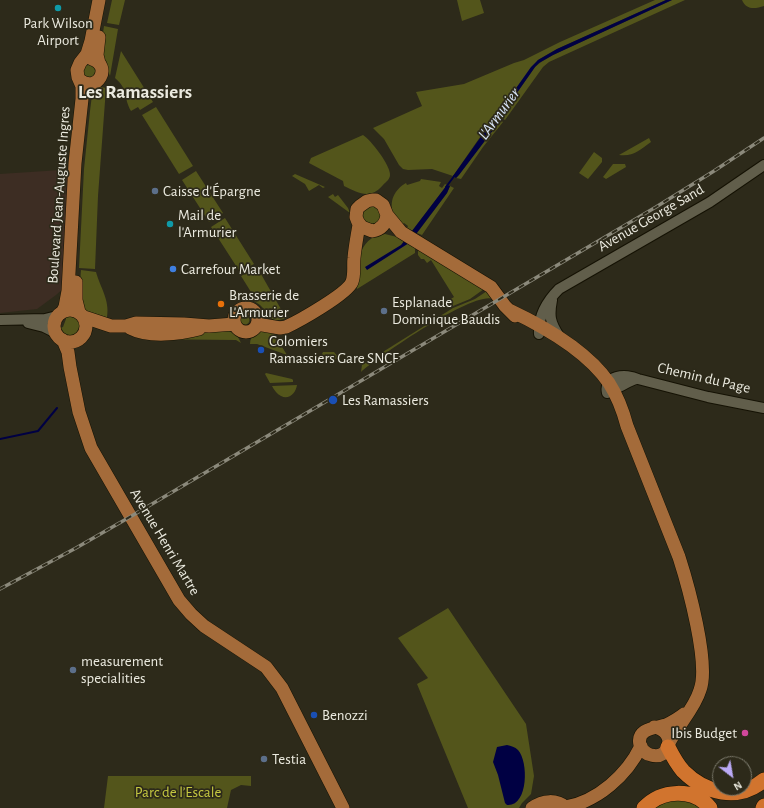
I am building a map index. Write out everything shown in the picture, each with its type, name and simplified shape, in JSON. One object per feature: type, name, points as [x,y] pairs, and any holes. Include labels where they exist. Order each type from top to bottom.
[{"type":"highway","points":[[669,745],[682,770],[692,779],[707,788],[718,792],[730,793],[746,790],[764,780]]},
{"type":"highway","points":[[644,808],[661,796],[677,793],[699,799],[710,808]]},
{"type":"main road","points":[[99,0],[87,54],[77,70],[77,74],[86,82],[99,80],[102,73],[97,50],[106,0]]},
{"type":"main road","points":[[82,61],[89,59],[99,63]]},
{"type":"main road","name":"Boulevard Jean-Auguste Ingres","points":[[60,314],[65,307],[68,291],[74,163],[82,90],[86,82]]},
{"type":"main road","name":"Boulevard Jean-Auguste Ingres","points":[[81,314],[75,291],[86,82]]},
{"type":"main road","points":[[257,324],[280,328],[286,327],[348,288],[354,275],[355,250],[359,225],[356,217],[357,210],[367,201],[372,200],[380,202],[386,208],[387,215],[385,223],[375,230],[355,250]]},
{"type":"main road","points":[[387,215],[407,235],[489,285],[517,319],[561,338],[587,359],[620,404],[627,426],[686,577],[703,664],[701,688],[697,699],[677,728],[664,753],[654,756],[642,764],[591,808]]},
{"type":"main road","points":[[359,225],[365,229],[407,235]]},
{"type":"main road","points":[[504,304],[541,329],[608,388]]},
{"type":"main road","points":[[248,309],[256,314],[258,319],[257,324],[254,329],[245,332],[238,330],[234,324],[235,316],[240,310],[248,309]]},
{"type":"main road","points":[[111,326],[71,310],[60,314],[54,324],[60,336],[72,342],[111,326],[126,326],[136,323],[209,326],[234,324]]},
{"type":"main road","points":[[81,314],[86,324],[82,337]]},
{"type":"main road","name":"Avenue Henri Martre","points":[[60,336],[68,352],[79,412],[91,448],[179,600],[204,626],[266,667],[282,688],[343,808]]},
{"type":"main road","name":"Avenue Henri Martre","points":[[74,384],[76,352],[82,337]]},
{"type":"main road","points":[[654,756],[648,755],[641,746],[641,737],[643,733],[650,728],[673,722],[690,710]]},
{"type":"main road","points":[[654,727],[663,730],[667,734],[669,745]]},
{"type":"main road","points":[[532,808],[547,801],[556,802],[566,807],[581,803],[591,798],[615,780],[628,767],[641,746]]},
{"type":"street","name":"Avenue George Sand","points":[[541,329],[543,310],[553,296],[562,287],[710,202],[764,165]]},
{"type":"street","points":[[521,315],[534,313],[553,296]]},
{"type":"street","points":[[553,296],[550,320],[552,326],[561,338]]},
{"type":"street","points":[[0,320],[45,319],[60,314]]},
{"type":"street","points":[[16,320],[44,327],[60,336]]},
{"type":"street","name":"Chemin du Page","points":[[608,388],[638,379],[708,397],[764,408]]},
{"type":"shaded area","points":[[61,170],[68,173],[70,179],[65,287],[37,309],[0,313],[0,174]]},
{"type":"green space","points":[[112,0],[125,0],[119,25],[107,23]]},
{"type":"green space","points":[[457,0],[480,0],[484,13],[462,21]]},
{"type":"green space","points":[[655,0],[666,0],[557,49],[538,60],[453,176],[432,169],[403,169],[399,165],[384,139],[373,128],[422,106],[416,92],[464,84],[524,60],[560,42]]},
{"type":"green space","points":[[672,0],[685,0],[549,62],[543,67],[505,120],[500,117],[535,67],[541,62]]},
{"type":"green space","points":[[742,0],[764,0],[764,6],[751,8],[746,6]]},
{"type":"green space","points":[[104,26],[118,29],[110,76],[100,53]]},
{"type":"green space","points":[[121,51],[153,102],[140,110],[138,107],[131,111],[124,90],[115,78]]},
{"type":"green space","points":[[87,65],[91,65],[95,71],[91,77],[87,77],[83,73],[83,69]]},
{"type":"green space","points":[[100,87],[106,88],[98,196],[95,269],[79,268],[84,169],[90,111],[92,95]]},
{"type":"green space","points":[[156,107],[193,166],[179,174],[142,115]]},
{"type":"green space","points":[[500,120],[503,122],[483,147],[461,179],[456,178]]},
{"type":"green space","points":[[363,135],[371,142],[380,154],[389,171],[389,179],[378,190],[369,194],[364,194],[349,189],[344,186],[343,181],[309,163],[311,158]]},
{"type":"green space","points":[[649,138],[651,142],[636,152],[628,155],[619,155]]},
{"type":"green space","points":[[594,152],[602,158],[602,162],[588,179],[579,173]]},
{"type":"green space","points":[[613,164],[625,164],[626,167],[606,179],[603,177]]},
{"type":"green space","points":[[196,171],[223,213],[209,222],[182,180]]},
{"type":"green space","points":[[295,174],[325,187],[323,188],[319,185],[309,191],[305,184],[292,176]]},
{"type":"green space","points":[[421,179],[441,182],[439,186],[442,188],[445,184],[447,185],[412,231],[407,228],[408,226],[404,223],[402,225],[395,215],[392,209],[392,200],[396,192],[406,183],[407,185],[420,181]]},
{"type":"green space","points":[[450,186],[454,188],[422,235],[417,233],[447,193]]},
{"type":"green space","points":[[333,194],[335,197],[338,195],[350,213],[328,197]]},
{"type":"green space","points":[[372,206],[378,209],[381,215],[378,221],[372,224],[366,221],[363,215],[366,209]]},
{"type":"green space","points":[[225,218],[254,264],[240,272],[211,227]]},
{"type":"green space","points":[[385,234],[401,238],[415,246],[415,253],[357,289],[360,254],[363,247],[368,241]]},
{"type":"green space","points":[[418,247],[484,289],[470,299],[453,306],[449,300],[454,297],[431,260],[427,263],[418,255]]},
{"type":"green space","points":[[257,267],[286,318],[280,320],[273,319],[260,305],[248,297],[251,292],[241,276]]},
{"type":"green space","points":[[81,270],[96,272],[106,299],[108,311],[107,317],[93,315],[85,310],[80,293]]},
{"type":"green space","points":[[487,291],[493,299],[482,299],[447,315],[405,340],[361,372],[362,365],[453,308],[475,299]]},
{"type":"green space","points":[[245,315],[250,320],[245,325],[240,320]]},
{"type":"green space","points":[[69,316],[78,319],[80,325],[77,333],[71,336],[65,334],[60,328],[63,327],[66,317]]},
{"type":"green space","points":[[227,330],[237,335],[241,343],[236,340],[138,339],[146,337]]},
{"type":"green space","points":[[261,331],[272,331],[287,355],[257,344],[250,344],[253,335]]},
{"type":"green space","points":[[323,352],[334,352],[338,357],[337,359],[325,358],[322,354]]},
{"type":"green space","points":[[265,374],[292,379],[293,382],[270,383]]},
{"type":"green space","points":[[297,385],[294,393],[287,397],[278,394],[272,386]]},
{"type":"green space","points":[[448,608],[526,724],[534,776],[531,794],[519,808],[468,808],[417,684],[428,678],[398,638]]},
{"type":"green space","name":"Parc de l’Escale","points":[[108,776],[251,776],[251,786],[241,785],[231,790],[227,808],[104,808]]},
{"type":"green space","points":[[672,800],[686,800],[701,808],[653,808]]},
{"type":"water","points":[[666,0],[672,0],[553,55],[539,63],[500,117],[497,115],[531,67],[538,60],[557,49]]},
{"type":"water","points":[[495,117],[500,121],[459,175],[456,178],[453,176]]},
{"type":"water","points":[[447,185],[450,186],[447,193],[416,234],[412,231]]},
{"type":"water","points":[[405,240],[409,243],[367,270],[365,267],[401,245]]},
{"type":"water","points":[[507,745],[514,747],[522,756],[525,773],[523,792],[514,804],[507,805],[505,803],[493,762],[497,747]]},
{"type":"waterway","name":"L'Armurier","points":[[446,187],[455,175]]},
{"type":"waterway","name":"L'Armurier","points":[[0,439],[38,431],[57,408]]},
{"type":"railway","points":[[0,589],[135,514],[656,207],[764,138]]},
{"type":"place","name":"Park Wilson Airport","points":[[58,8]]},
{"type":"place","name":"Caisse d'Épargne","points":[[155,191]]},
{"type":"place","name":"Mail de l'Armurier","points":[[170,224]]},
{"type":"place","name":"Carrefour Market","points":[[173,269]]},
{"type":"place","name":"Brasserie de L'Armurier","points":[[221,304]]},
{"type":"place","name":"Esplanade Dominique Baudis","points":[[384,311]]},
{"type":"place","name":"Colomiers Ramassiers Gare SNCF","points":[[261,350]]},
{"type":"place","name":"Les Ramassiers","points":[[333,400]]},
{"type":"place","name":"measurement specialities","points":[[73,670]]},
{"type":"place","name":"Benozzi","points":[[314,715]]},
{"type":"place","name":"Ibis Budget","points":[[745,733]]},
{"type":"place","name":"Testia","points":[[264,759]]},
{"type":"district","name":"Les Ramassiers","points":[[135,92]]}]
